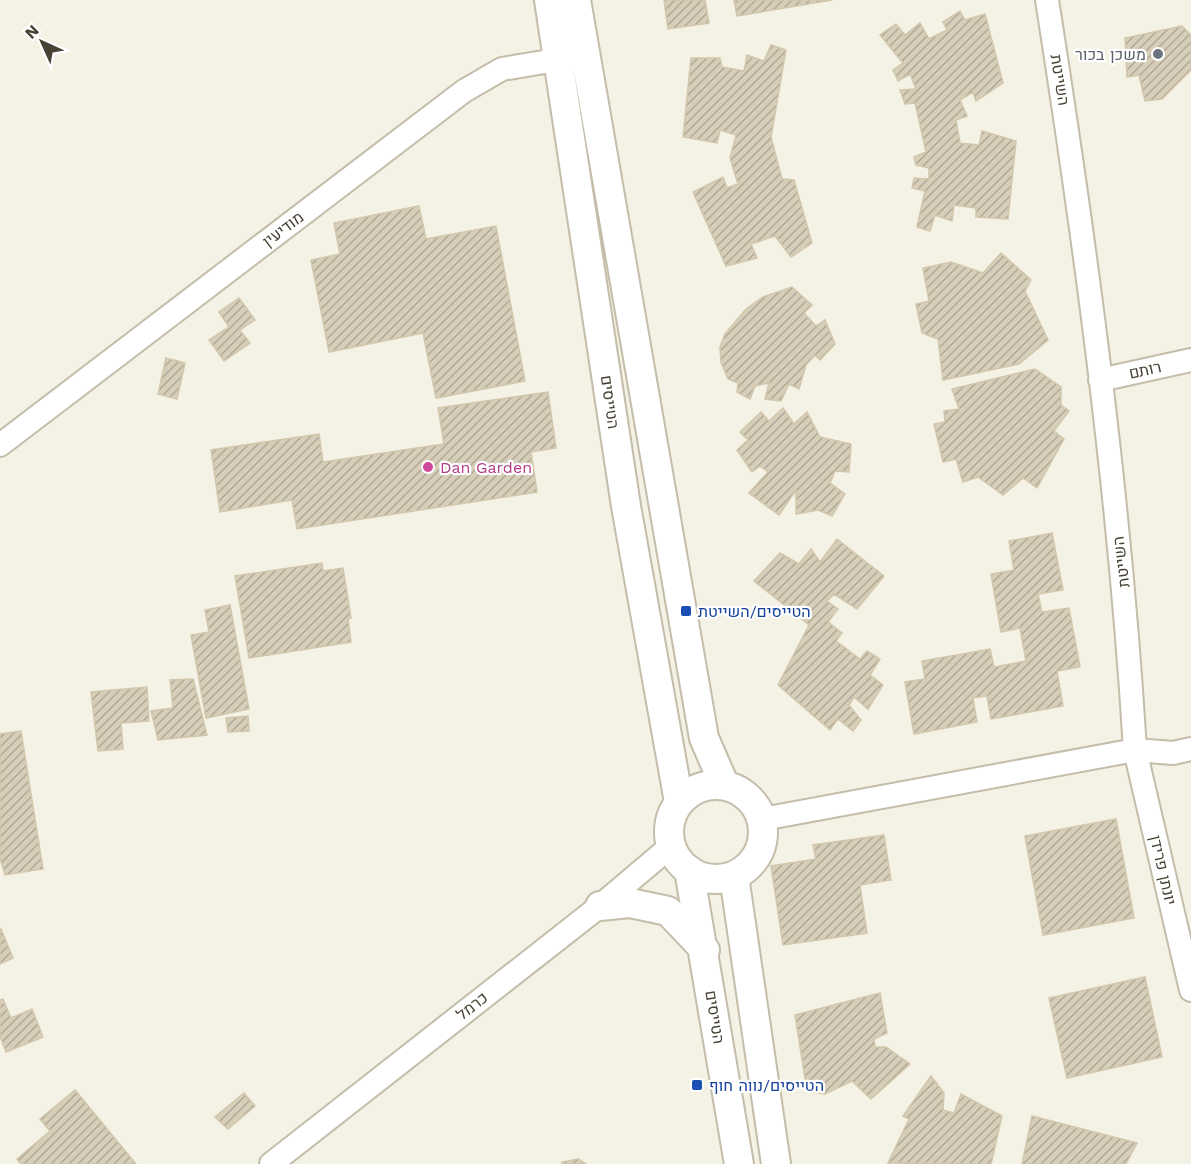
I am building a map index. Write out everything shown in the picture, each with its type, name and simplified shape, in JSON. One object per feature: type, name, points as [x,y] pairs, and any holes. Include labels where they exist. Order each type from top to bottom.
[{"type":"street","name":"הטייסים","points":[[549,0],[573,57],[704,738],[724,784]]},
{"type":"street","name":"הטייסים","points":[[576,0],[573,57],[626,506],[679,802]]},
{"type":"street","name":"השייטת","points":[[1047,0],[1071,153],[1100,380],[1127,616],[1135,750]]},
{"type":"street","name":"מודיעין","points":[[3,436],[464,91],[502,69],[573,57]]},
{"type":"street","name":"רותם","points":[[1100,380],[1191,360]]},
{"type":"street","points":[[763,819],[1135,750],[1173,753],[1191,749]]},
{"type":"street","name":"יונתן פרידן","points":[[1135,750],[1191,990]]},
{"type":"street","points":[[724,784],[753,803],[763,819],[765,833],[760,848],[751,861],[734,876],[703,877],[689,870],[671,846],[670,822],[679,802],[697,789],[724,784]]},
{"type":"street","name":"כרמל","points":[[271,1164],[600,906],[671,846]]},
{"type":"street","name":"הטייסים","points":[[689,870],[705,950],[739,1164]]},
{"type":"street","points":[[734,876],[776,1164]]},
{"type":"street","points":[[600,906],[630,903],[668,911],[705,950]]},
{"type":"building","points":[[664,0],[705,0],[709,23],[668,29]]},
{"type":"building","points":[[734,0],[832,0],[737,16]]},
{"type":"building","points":[[960,11],[965,20],[985,14],[1003,83],[976,101],[973,92],[960,100],[967,116],[956,120],[960,143],[979,145],[982,131],[1016,141],[1008,219],[976,217],[976,208],[954,205],[952,221],[935,215],[930,231],[917,227],[925,191],[912,188],[914,178],[929,179],[929,168],[916,165],[914,157],[926,152],[915,103],[905,104],[900,90],[916,89],[910,74],[898,81],[893,70],[903,63],[880,35],[896,24],[905,35],[920,23],[929,39],[947,30],[943,22]]},
{"type":"building","name":"משכן בכור","points":[[1182,26],[1191,35],[1191,70],[1162,99],[1145,101],[1139,75],[1127,77],[1125,38]]},
{"type":"building","points":[[771,45],[786,50],[771,137],[782,179],[794,180],[812,243],[791,257],[775,236],[751,244],[757,258],[726,266],[693,192],[723,177],[727,188],[738,184],[730,158],[736,135],[720,130],[717,143],[683,137],[691,58],[720,58],[722,67],[744,71],[747,55],[764,61]]},
{"type":"building","points":[[419,206],[426,239],[496,226],[525,381],[436,398],[423,333],[329,352],[311,260],[340,254],[334,223]]},
{"type":"building","points":[[1001,253],[1031,280],[1025,291],[1048,340],[1019,364],[943,380],[938,339],[922,333],[916,304],[929,301],[923,268],[951,262],[983,273]]},
{"type":"building","points":[[792,287],[812,305],[804,313],[816,326],[825,320],[835,344],[820,360],[815,355],[806,365],[799,389],[789,384],[781,401],[765,399],[769,383],[755,386],[750,399],[737,392],[738,383],[728,379],[721,362],[720,347],[725,334],[746,309],[763,297]]},
{"type":"building","points":[[239,298],[255,320],[240,330],[250,343],[224,361],[209,340],[229,327],[219,312]]},
{"type":"building","points":[[166,358],[185,363],[177,399],[158,394]]},
{"type":"building","points":[[1035,369],[1061,387],[1061,405],[1069,411],[1054,431],[1064,439],[1037,488],[1023,478],[1003,495],[978,477],[963,482],[956,459],[943,462],[934,424],[945,422],[944,411],[959,409],[952,389]]},
{"type":"building","points":[[548,392],[556,448],[531,452],[537,492],[297,529],[292,500],[220,512],[211,450],[319,434],[323,462],[444,444],[438,408]]},
{"type":"building","points":[[783,408],[794,424],[807,412],[820,437],[851,444],[849,472],[835,471],[830,483],[845,494],[832,516],[818,510],[796,514],[796,490],[779,515],[749,493],[768,472],[760,466],[752,472],[737,450],[748,440],[740,432],[761,412],[769,421]]},
{"type":"building","points":[[1052,533],[1063,590],[1038,594],[1042,612],[1069,608],[1080,667],[1057,671],[1063,706],[991,719],[987,696],[973,698],[977,722],[914,734],[905,682],[925,679],[922,661],[990,649],[994,667],[1026,661],[1020,628],[1001,632],[991,574],[1014,570],[1009,541]]},
{"type":"building","points":[[837,539],[884,576],[857,609],[834,594],[827,601],[838,609],[828,622],[842,633],[836,641],[860,659],[867,651],[880,659],[870,675],[883,685],[868,709],[854,697],[849,705],[861,720],[853,731],[838,719],[830,730],[778,685],[809,625],[754,581],[780,553],[799,564],[811,549],[820,562]]},
{"type":"building","points":[[322,563],[323,571],[343,568],[351,618],[348,619],[351,642],[249,658],[235,576]]},
{"type":"building","points":[[230,605],[249,709],[206,718],[191,635],[209,632],[205,610]]},
{"type":"building","points":[[193,679],[207,735],[158,740],[151,711],[173,708],[170,680]]},
{"type":"building","points":[[147,687],[149,721],[121,723],[123,749],[98,751],[91,692]]},
{"type":"building","points":[[248,716],[249,731],[228,732],[226,718]]},
{"type":"building","points":[[21,731],[43,869],[5,875],[0,858],[0,734]]},
{"type":"building","points":[[1116,819],[1134,918],[1043,935],[1025,836]]},
{"type":"building","points":[[884,835],[891,880],[860,885],[867,933],[783,945],[771,866],[816,859],[813,845]]},
{"type":"building","points":[[0,930],[13,958],[0,964]]},
{"type":"building","points":[[1145,977],[1162,1057],[1067,1078],[1049,998]]},
{"type":"building","points":[[880,993],[887,1033],[874,1039],[875,1047],[886,1047],[910,1064],[871,1099],[852,1081],[825,1094],[807,1091],[795,1015]]},
{"type":"building","points":[[3,999],[11,1018],[32,1009],[43,1037],[6,1052],[0,1036],[0,1000]]},
{"type":"building","points":[[931,1076],[944,1093],[943,1110],[954,1113],[961,1094],[1002,1116],[991,1164],[888,1163],[909,1119],[903,1116]]},
{"type":"building","points":[[75,1090],[136,1164],[21,1164],[17,1159],[50,1131],[40,1119]]},
{"type":"building","points":[[244,1093],[255,1106],[228,1129],[215,1117]]},
{"type":"building","points":[[1032,1116],[1137,1143],[1126,1164],[1022,1164]]},
{"type":"building","points":[[578,1159],[586,1164],[562,1164],[562,1162]]},
{"type":"place","name":"משכן בכור","points":[[1158,54]]},
{"type":"place","name":"Dan Garden","points":[[428,467]]},
{"type":"place","name":"הטייסים/השייטת","points":[[686,611]]},
{"type":"place","name":"הטייסים/נווה חוף","points":[[697,1085]]}]
